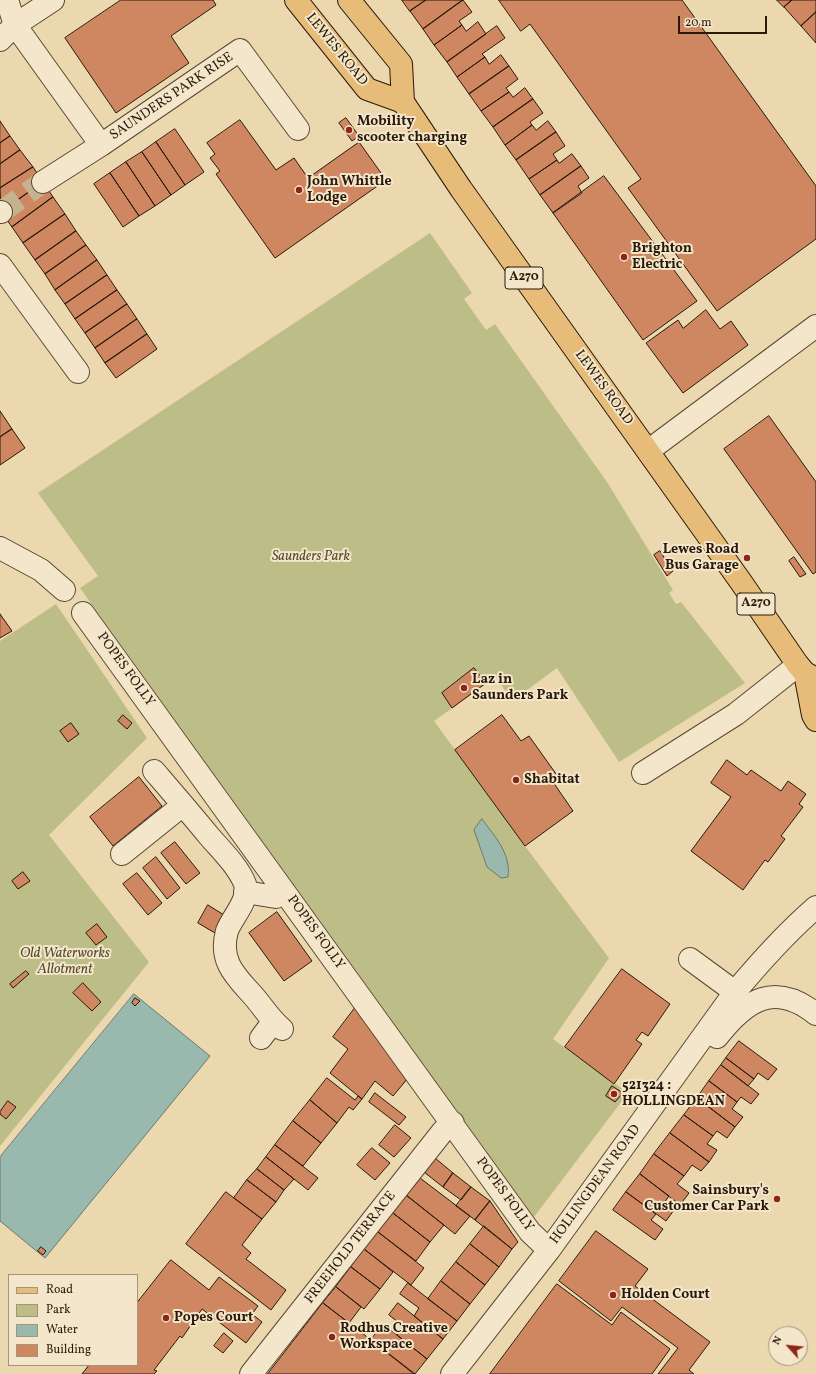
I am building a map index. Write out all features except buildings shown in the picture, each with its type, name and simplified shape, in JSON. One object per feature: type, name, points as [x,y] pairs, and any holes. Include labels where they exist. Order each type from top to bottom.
[{"type":"main road","name":"LEWES ROAD","points":[[296,0],[368,89],[403,102],[461,189],[806,672],[813,715],[816,720]]},
{"type":"main road","points":[[349,0],[401,64],[403,102]]},
{"type":"street","name":"SAUNDERS PARK RISE","points":[[7,0],[5,31],[101,145]]},
{"type":"street","points":[[5,31],[53,0]]},
{"type":"street","name":"SAUNDERS PARK RISE","points":[[43,182],[101,145],[240,50],[298,129]]},
{"type":"street","points":[[0,264],[78,372]]},
{"type":"street","points":[[648,451],[816,326]]},
{"type":"street","points":[[0,548],[41,570],[64,590]]},
{"type":"street","name":"POPES FOLLY","points":[[83,613],[535,1238],[549,1250]]},
{"type":"street","points":[[643,773],[806,672]]},
{"type":"street","points":[[154,771],[230,860],[245,885],[242,904],[227,931],[225,941],[228,966],[237,980],[256,1000],[272,1030]]},
{"type":"street","points":[[122,854],[183,805]]},
{"type":"street","points":[[245,892],[276,897],[284,891]]},
{"type":"street","name":"HOLLINGDEAN ROAD","points":[[452,1374],[549,1250],[735,992],[767,954],[797,923],[816,907]]},
{"type":"street","points":[[690,959],[735,992]]},
{"type":"street","points":[[679,1068],[702,1057],[737,1016],[753,1002],[765,998],[793,999],[816,1014]]},
{"type":"street","name":"FREEHOLD TERRACE","points":[[251,1374],[443,1131],[453,1123]]},
{"type":"green space","name":"Saunders Park","points":[[430,233],[472,293],[464,299],[486,330],[495,324],[607,482],[673,590],[669,593],[676,604],[681,602],[745,683],[619,762],[557,668],[512,701],[496,677],[434,721],[609,958],[553,1039],[628,1093],[534,1217],[80,588],[98,576],[38,493]]},
{"type":"green space","name":"Old Waterworks Allotment","points":[[56,604],[147,738],[49,835],[149,962],[0,1146],[0,641]]},
{"type":"water","points":[[482,819],[497,839],[505,853],[508,877],[501,878],[487,867],[474,830]]},
{"type":"water","points":[[134,994],[210,1056],[45,1258],[0,1221],[0,1157]]},
{"type":"tunnel","points":[[1,212],[43,182]]},
{"type":"place","name":"Mobility scooter charging","points":[[349,130]]},
{"type":"place","name":"John Whittle Lodge","points":[[299,190]]},
{"type":"place","name":"Brighton Electric","points":[[624,257]]},
{"type":"place","name":"Lewes Road Bus Garage","points":[[747,558]]},
{"type":"place","name":"Laz in Saunders Park","points":[[464,688]]},
{"type":"place","name":"Shabitat","points":[[516,780]]},
{"type":"place","name":"521324 : HOLLINGDEAN","points":[[614,1094]]},
{"type":"place","name":"Sainsbury's Customer Car Park","points":[[777,1199]]},
{"type":"place","name":"Holden Court","points":[[613,1295]]},
{"type":"place","name":"Popes Court","points":[[166,1318]]},
{"type":"place","name":"Rodhus Creative Workspace","points":[[332,1337]]}]
